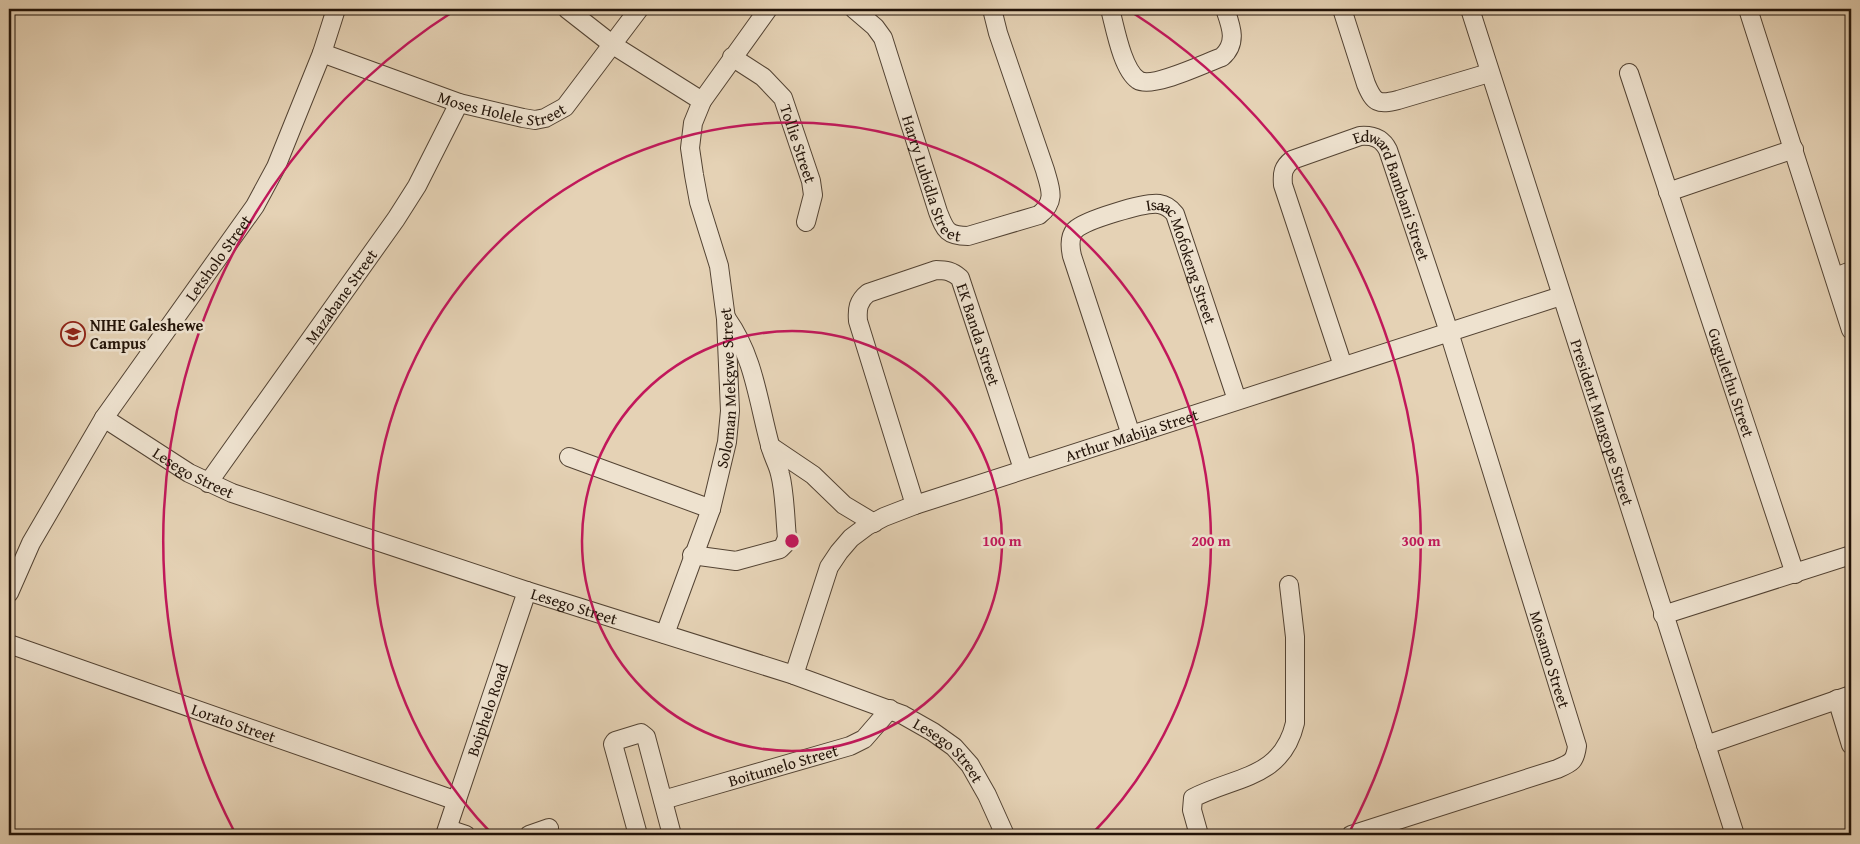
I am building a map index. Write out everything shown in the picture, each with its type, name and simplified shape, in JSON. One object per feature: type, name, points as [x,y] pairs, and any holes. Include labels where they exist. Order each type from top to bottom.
[{"type":"street","name":"Letsholo Street","points":[[9,593],[31,543],[104,418],[254,206],[276,167],[322,54],[336,9]]},
{"type":"street","points":[[567,9],[613,45],[702,101]]},
{"type":"street","name":"Moses Holele Street","points":[[322,54],[459,103],[535,120],[545,118],[565,107],[639,9]]},
{"type":"street","name":"Soloman Mekgwe Street","points":[[665,634],[692,555],[711,509],[724,460],[730,411],[726,319],[719,266],[699,202],[690,148],[692,123],[702,101],[768,9]]},
{"type":"street","name":"Harry Lubidla Street","points":[[854,9],[875,27],[883,38],[938,212],[948,232],[956,236],[968,236],[1039,214],[1047,209],[1051,200],[1045,170],[998,33],[992,9]]},
{"type":"street","points":[[1110,9],[1127,64],[1138,80],[1148,83],[1163,80],[1222,57],[1228,52],[1233,34],[1225,9]]},
{"type":"street","points":[[1342,9],[1366,84],[1371,96],[1377,101],[1392,102],[1490,73]]},
{"type":"street","name":"President Mangope Street","points":[[1470,9],[1735,835]]},
{"type":"street","points":[[1748,9],[1794,149],[1843,274],[1851,330]]},
{"type":"street","name":"Tollie Street","points":[[732,57],[762,77],[783,98],[812,181],[813,194],[806,222]]},
{"type":"street","name":"Gugulethu Street","points":[[1629,72],[1795,574]]},
{"type":"street","name":"Mazabane Street","points":[[208,483],[407,203],[418,186],[459,103]]},
{"type":"street","name":"Edward Bambani Street","points":[[1343,366],[1283,184],[1282,172],[1292,160],[1360,136],[1370,135],[1380,139],[1388,150],[1448,332]]},
{"type":"street","points":[[1668,192],[1794,149]]},
{"type":"street","name":"Isaac Mofokeng Street","points":[[1131,435],[1072,256],[1071,238],[1075,230],[1083,224],[1092,221],[1148,204],[1160,204],[1170,207],[1175,214],[1237,400]]},
{"type":"street","name":"EK Banda Street","points":[[915,505],[858,321],[858,305],[862,298],[876,290],[936,270],[948,270],[954,272],[960,278],[1023,469]]},
{"type":"street","name":"Arthur Mabija Street","points":[[794,675],[829,567],[838,552],[851,538],[874,523],[915,505],[1023,469],[1561,296]]},
{"type":"street","points":[[692,555],[736,561],[780,549],[787,538],[780,474],[770,446],[762,406],[745,350],[739,336],[726,319]]},
{"type":"street","name":"Mosamo Street","points":[[1351,835],[1557,769],[1572,762],[1576,756],[1577,746],[1574,731],[1448,332]]},
{"type":"street","name":"Lesego Street","points":[[104,418],[189,472],[232,494],[527,592],[794,675],[890,709],[933,732],[954,747],[970,764],[987,795],[1005,835]]},
{"type":"street","points":[[770,446],[813,475],[844,505],[874,523]]},
{"type":"street","points":[[569,457],[711,509]]},
{"type":"street","points":[[1663,614],[1851,555]]},
{"type":"street","points":[[1199,835],[1192,810],[1193,798],[1259,772],[1279,756],[1289,744],[1292,736],[1296,723],[1295,637],[1289,584]]},
{"type":"street","name":"Boiphelo Road","points":[[466,835],[446,832],[527,592]]},
{"type":"street","name":"Lorato Street","points":[[9,644],[457,801]]},
{"type":"street","points":[[1706,745],[1844,697],[1851,745]]},
{"type":"street","name":"Boitumelo Street","points":[[663,800],[850,746],[869,734],[890,709]]},
{"type":"street","points":[[638,835],[613,748],[615,741],[641,733],[644,734],[672,835]]},
{"type":"street","points":[[529,835],[549,828]]},
{"type":"place","name":"NIHE Galeshewe Campus","points":[[73,334]]}]
